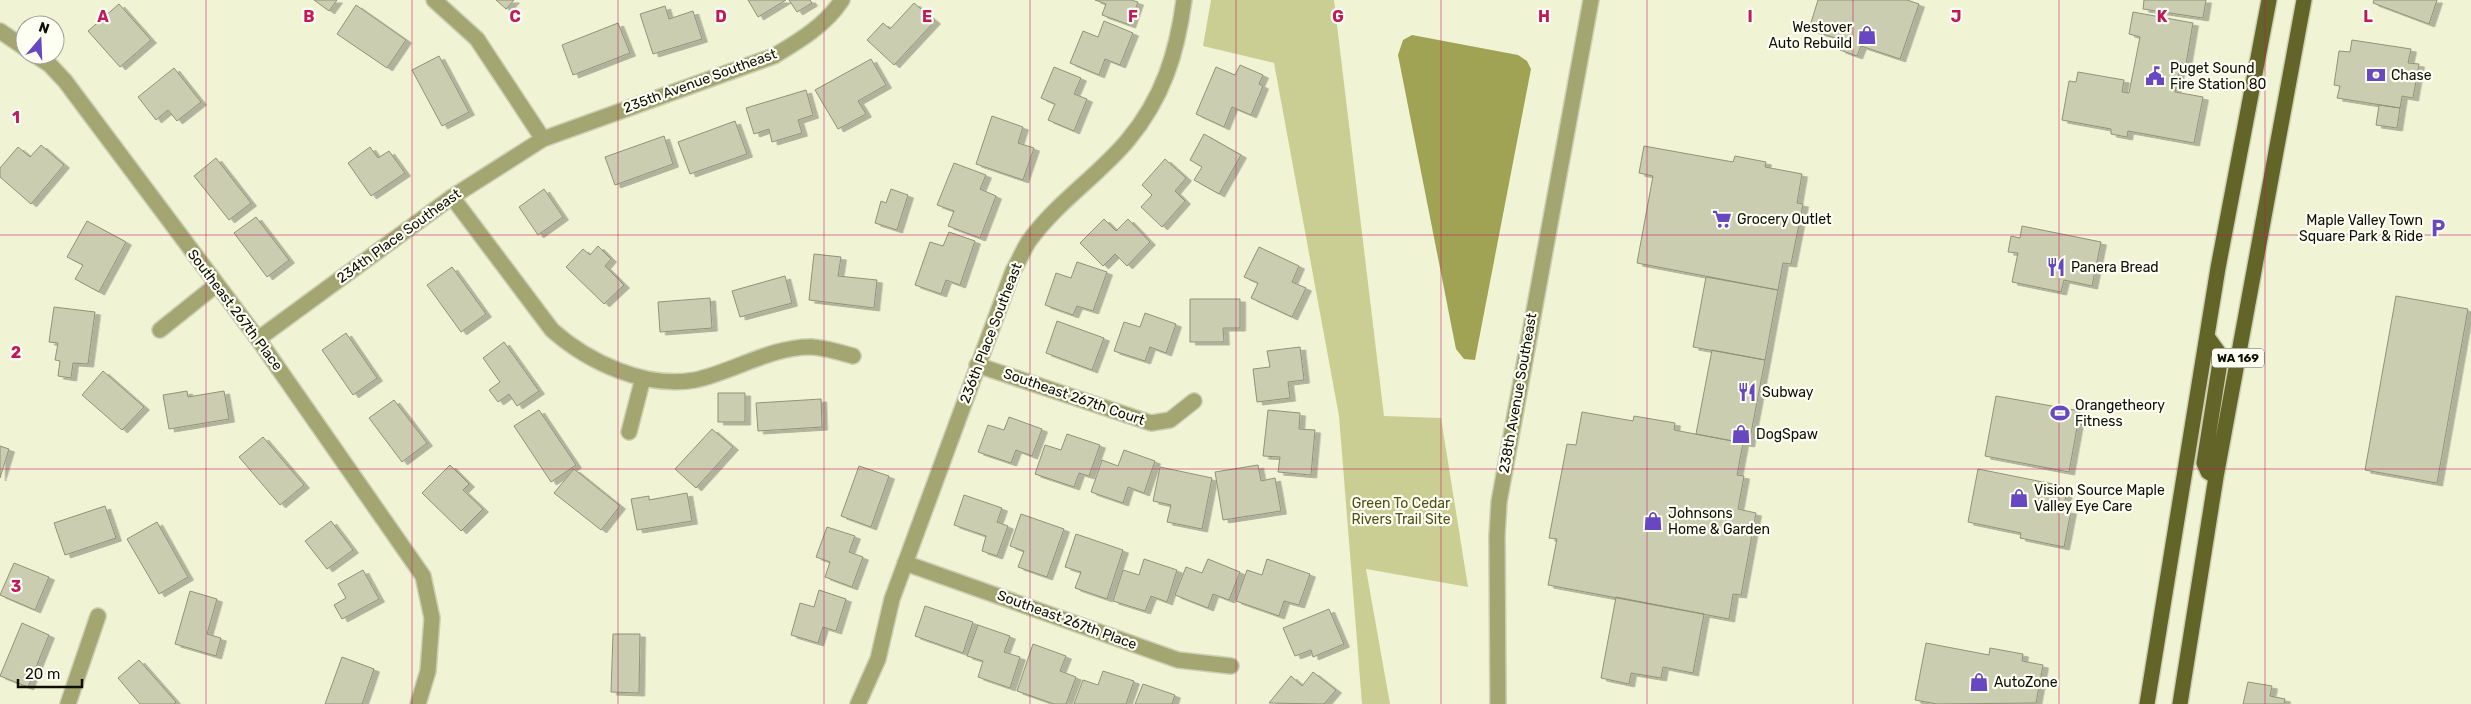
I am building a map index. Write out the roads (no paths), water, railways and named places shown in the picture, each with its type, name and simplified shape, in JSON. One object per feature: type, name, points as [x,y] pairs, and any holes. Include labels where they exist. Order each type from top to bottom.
[{"type":"main road","name":"WA 169","points":[[2147,704],[2218,268],[2269,0]]},
{"type":"main road","name":"WA 169","points":[[2180,704],[2216,477],[2304,0]]},
{"type":"main road","points":[[2208,338],[2221,356],[2204,463],[2208,472],[2216,477]]},
{"type":"street","points":[[434,0],[477,39],[543,138]]},
{"type":"street","name":"235th Avenue Southeast","points":[[543,138],[774,56],[806,37],[834,12],[842,0]]},
{"type":"street","name":"236th Place Southeast","points":[[858,704],[878,658],[892,599],[977,365],[1014,271],[1028,242],[1046,220],[1127,141],[1146,115],[1172,63],[1184,0]]},
{"type":"street","name":"238th Avenue Southeast","points":[[1498,704],[1497,536],[1499,502],[1592,0]]},
{"type":"street","points":[[0,31],[15,41]]},
{"type":"street","name":"Southeast 267th Place","points":[[50,65],[65,81],[258,339],[424,576],[432,618],[428,672],[418,704]]},
{"type":"street","name":"234th Place Southeast","points":[[258,339],[452,197],[543,138]]},
{"type":"street","points":[[452,197],[552,330],[567,343],[588,355],[643,378],[680,382],[696,379],[792,348],[824,348],[853,356]]},
{"type":"street","points":[[160,330],[216,285]]},
{"type":"street","name":"Southeast 267th Court","points":[[977,365],[1151,423],[1170,420],[1194,400]]},
{"type":"street","points":[[629,432],[643,378]]},
{"type":"street","name":"Southeast 267th Place","points":[[905,563],[1178,660],[1231,666]]},
{"type":"street","points":[[68,704],[98,616]]},
{"type":"place","name":"Westover Auto Rebuild","points":[[1867,35]]},
{"type":"place","name":"Chase","points":[[2376,75]]},
{"type":"place","name":"Puget Sound Fire Station 80","points":[[2155,76]]},
{"type":"place","name":"Grocery Outlet","points":[[1722,219]]},
{"type":"place","name":"Maple Valley Town Square Park & Ride","points":[[2438,228]]},
{"type":"place","name":"Panera Bread","points":[[2056,267]]},
{"type":"place","name":"Subway","points":[[1747,392]]},
{"type":"place","name":"Orangetheory Fitness","points":[[2060,413]]},
{"type":"place","name":"DogSpaw","points":[[1741,434]]},
{"type":"place","name":"Vision Source Maple Valley Eye Care","points":[[2019,498]]},
{"type":"place","name":"Johnsons Home & Garden","points":[[1653,521]]},
{"type":"place","name":"AutoZone","points":[[1979,682]]},
{"type":"park label","name":"Green To Cedar Rivers Trail Site","points":[[1401,512]]}]
